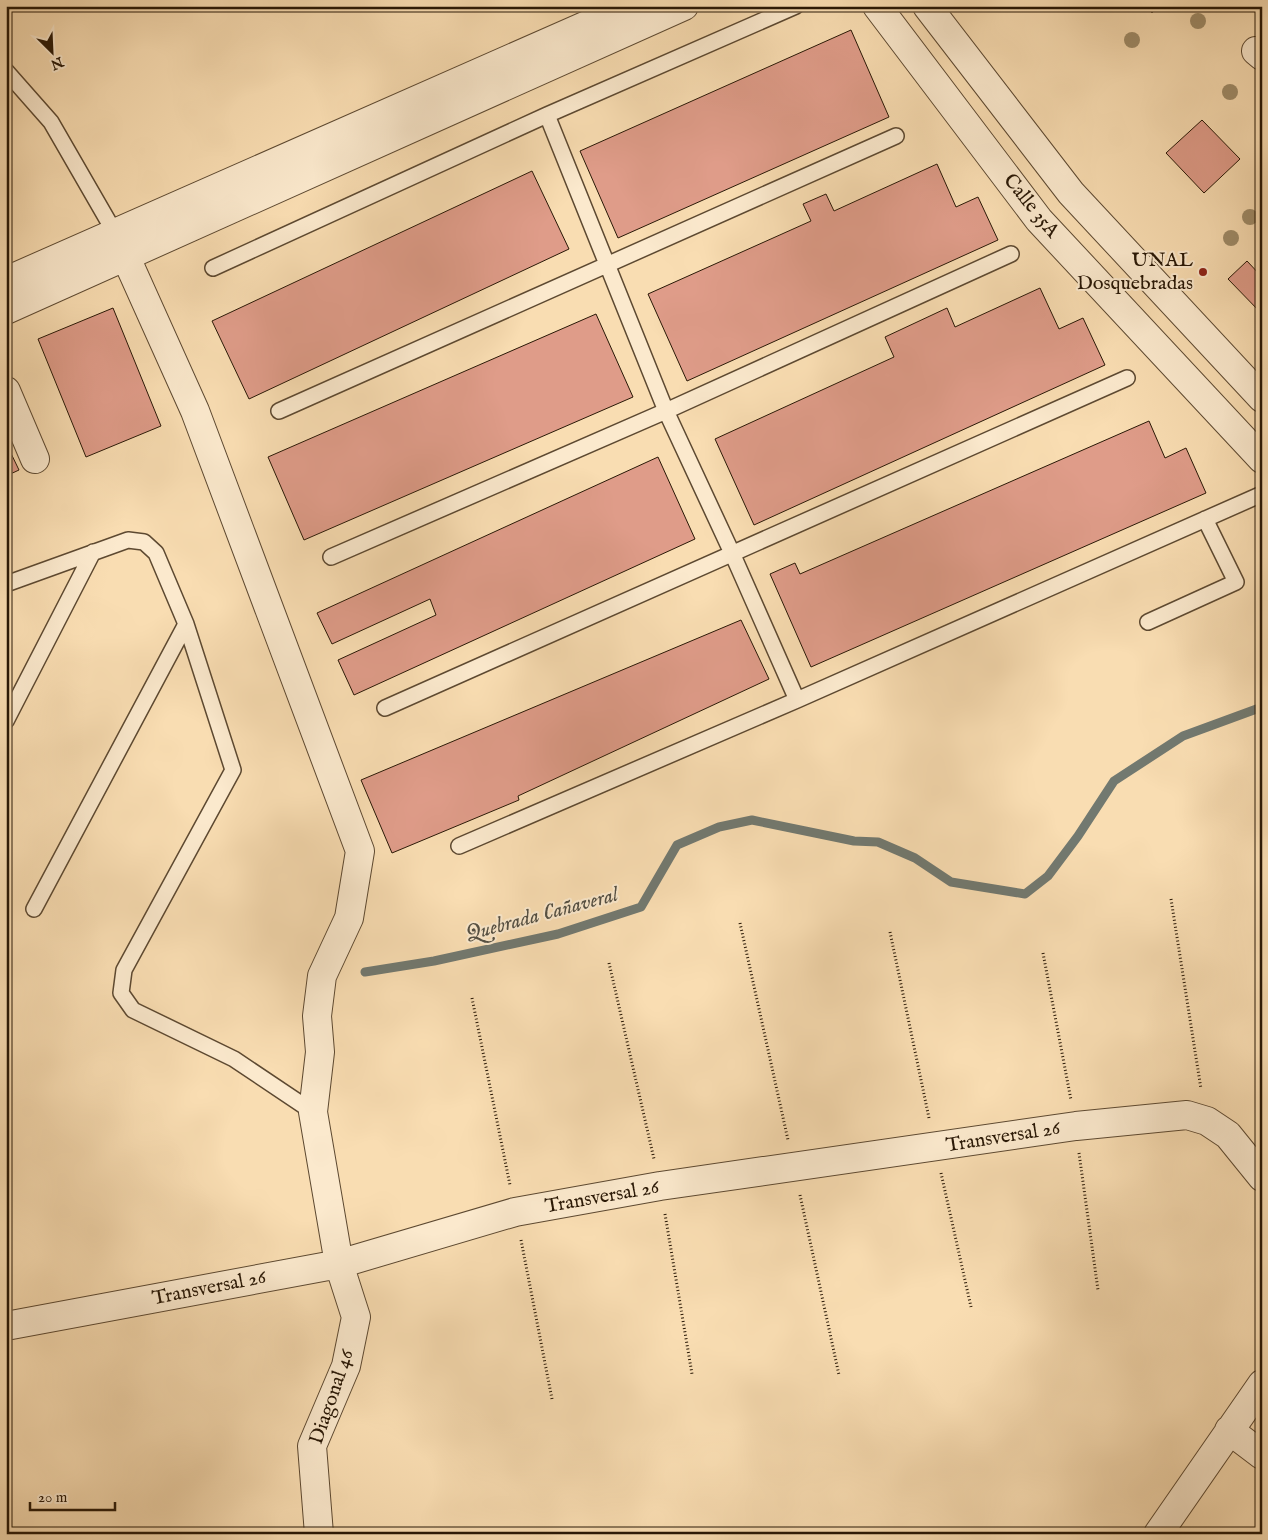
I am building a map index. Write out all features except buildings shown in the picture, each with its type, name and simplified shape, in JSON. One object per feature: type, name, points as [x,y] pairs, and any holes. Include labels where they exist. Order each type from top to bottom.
[{"type":"street","points":[[6,310],[121,244],[630,6]]},
{"type":"street","points":[[6,281],[121,244],[684,6]]},
{"type":"street","name":"Calle 35A","points":[[877,6],[1039,220],[1262,459]]},
{"type":"street","name":"Calle 35A","points":[[927,6],[1071,193],[1262,398]]},
{"type":"street","name":"Diagonal 46","points":[[121,244],[195,412],[360,851],[349,918],[322,976],[317,1016],[320,1052],[313,1112],[339,1264],[356,1317],[346,1366],[312,1446],[319,1534]]},
{"type":"street","points":[[6,391],[35,459]]},
{"type":"street","name":"Transversal 26","points":[[6,1326],[339,1264],[515,1212],[660,1186],[1076,1126],[1187,1115],[1207,1121]]},
{"type":"street","points":[[1207,1121],[1228,1136],[1262,1177]]},
{"type":"street","points":[[1158,1534],[1262,1384]]},
{"type":"street","points":[[1229,1430],[1262,1455]]},
{"type":"lane","points":[[213,268],[547,115],[796,6]]},
{"type":"lane","points":[[6,71],[51,122],[121,244]]},
{"type":"lane","points":[[547,115],[666,411],[732,553],[796,700]]},
{"type":"lane","points":[[279,411],[896,136]]},
{"type":"lane","points":[[332,557],[666,411],[1012,254]]},
{"type":"lane","points":[[385,708],[1127,378]]},
{"type":"lane","points":[[459,846],[796,700],[1262,494]]},
{"type":"lane","points":[[1148,622],[1236,582],[1205,519]]},
{"type":"lane","points":[[6,584],[128,540],[144,542],[156,553],[186,624],[233,770],[124,970],[121,993],[133,1010],[234,1059],[313,1112]]},
{"type":"lane","points":[[6,721],[93,552]]},
{"type":"lane","points":[[34,909],[186,624]]},
{"type":"path","points":[[1262,236],[1256,244],[1262,249]]},
{"type":"path","points":[[1171,900],[1207,1121]]},
{"type":"waterway","name":"Quebrada Cañaveral","points":[[365,972],[434,961],[558,934],[641,907],[677,845],[719,827],[752,820],[854,841],[878,842],[915,858],[951,882],[1025,894],[1048,876],[1078,836],[1114,781],[1183,736],[1262,707]]},
{"type":"place","name":"UNAL Dosquebradas","points":[[1203,272]]}]
